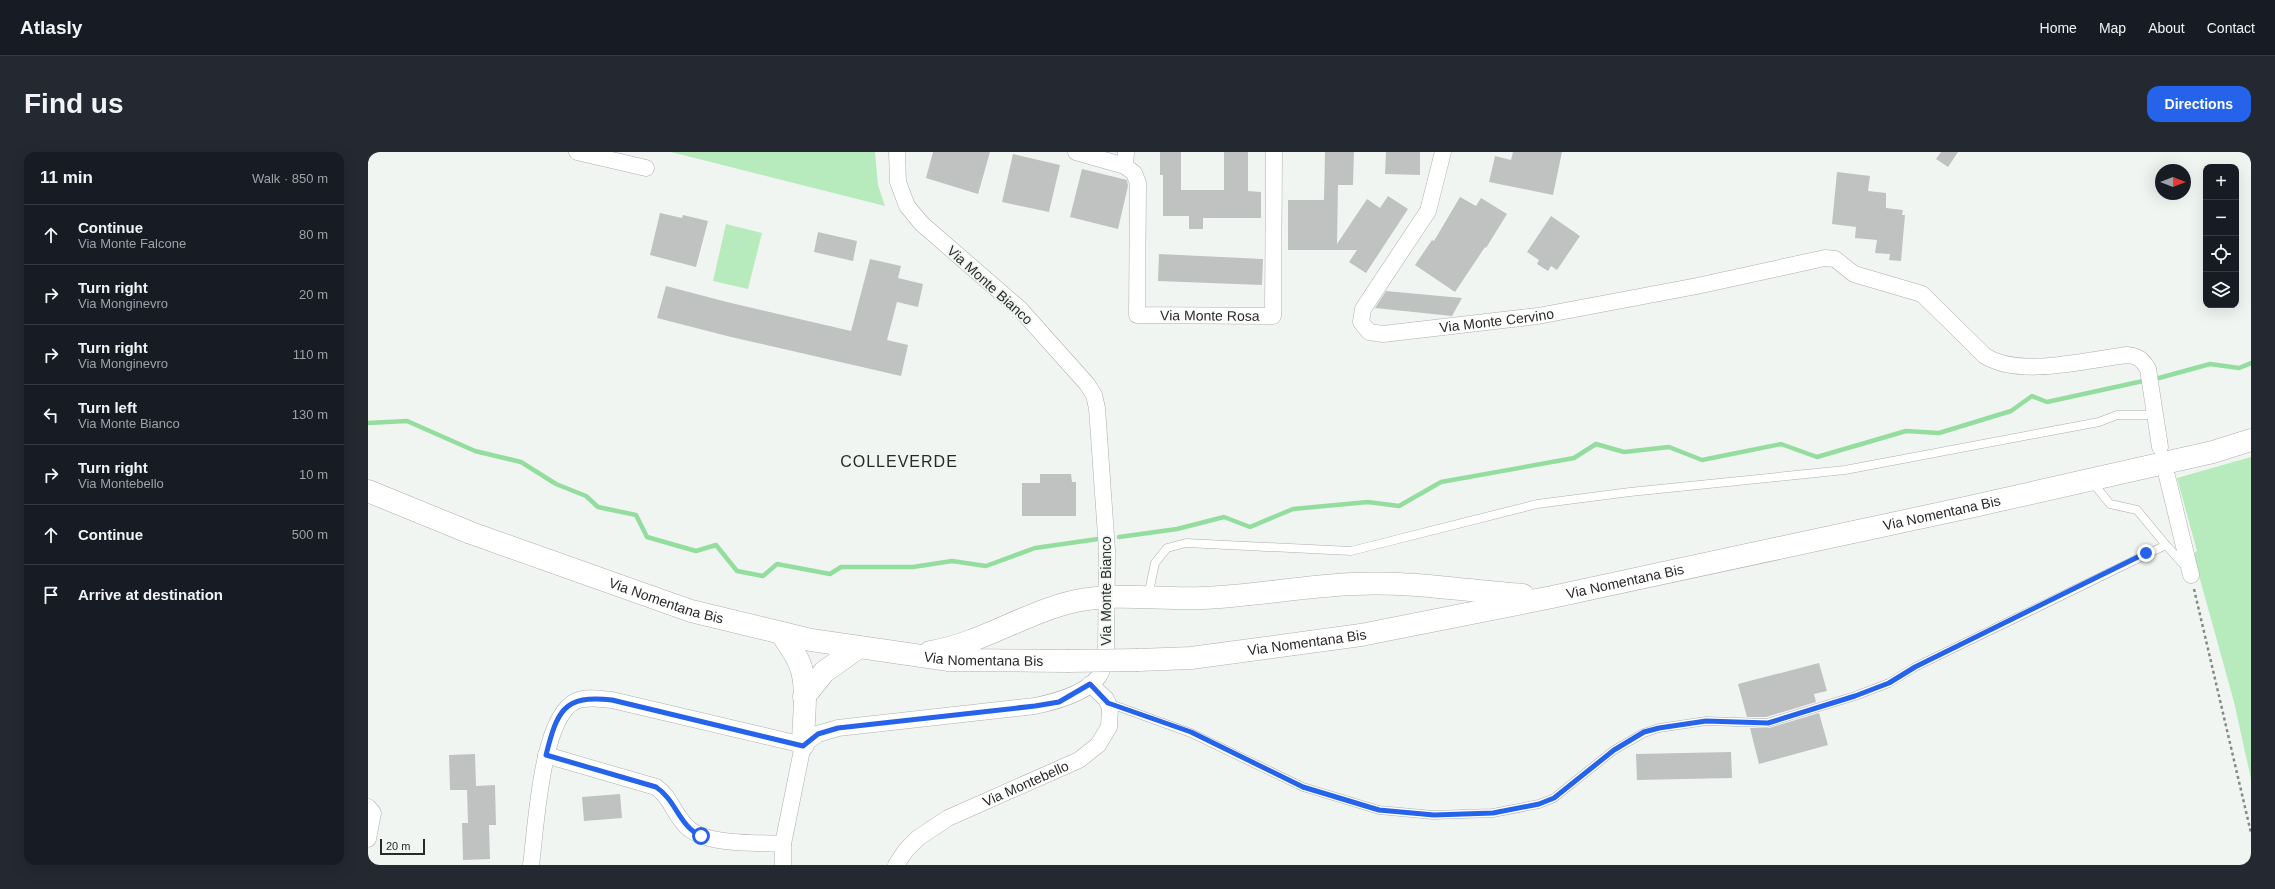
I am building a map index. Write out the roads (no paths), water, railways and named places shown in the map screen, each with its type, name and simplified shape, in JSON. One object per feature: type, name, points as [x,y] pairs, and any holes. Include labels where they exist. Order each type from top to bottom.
[{"type":"main road","name":"Via Nomentana Bis","points":[[368,491],[471,533],[691,611],[810,640],[949,660],[1138,660],[1191,658],[1361,634],[1552,597],[1965,508],[2213,452],[2251,440]]},
{"type":"main road","points":[[911,654],[941,650],[972,641],[1033,614],[1076,601],[1107,597],[1219,597],[1354,584],[1394,584],[1552,597]]},
{"type":"main road","points":[[781,633],[800,665],[804,697],[803,746]]},
{"type":"main road","points":[[804,697],[824,672],[859,647]]},
{"type":"street","points":[[577,152],[646,168]]},
{"type":"street","name":"Via Monte Bianco","points":[[803,746],[818,734],[838,728],[1059,702],[1090,684],[1098,677],[1103,669],[1106,656],[1107,597],[1101,455],[1097,408],[1094,395],[1087,384],[1020,309],[922,224],[907,206],[898,182],[897,152]]},
{"type":"street","points":[[1076,152],[1126,159]]},
{"type":"street","name":"Via Monte Rosa","points":[[1126,159],[1138,183],[1137,315],[1273,316],[1274,152]]},
{"type":"street","name":"Via Monte Cervino","points":[[1443,152],[1428,211],[1363,309],[1361,322],[1369,332],[1383,334],[1538,316],[1697,286],[1825,258],[1835,258],[1854,274],[1922,294],[1984,356],[1996,363],[2015,367],[2046,365],[2127,355],[2136,356],[2142,360],[2148,369],[2155,415]]},
{"type":"street","points":[[2155,415],[2160,447]]},
{"type":"street","points":[[2167,476],[2191,575]]},
{"type":"street","points":[[1090,684],[1108,703]]},
{"type":"street","points":[[531,865],[546,755],[552,730],[562,711],[575,701],[585,698],[612,700],[803,746],[783,844],[783,865]]},
{"type":"street","name":"Via Montebello","points":[[896,865],[918,838],[948,818],[1079,760],[1089,753],[1103,740],[1107,733],[1110,720],[1108,703]]},
{"type":"street","points":[[546,755],[656,787],[664,795],[685,825],[701,836],[715,839],[783,844]]},
{"type":"street","points":[[368,807],[373,813],[368,840]]},
{"type":"lane","points":[[1148,597],[1155,563],[1167,548],[1186,543],[1351,551],[1537,504],[1630,492],[1845,470],[2099,422],[2117,416],[2155,415]]},
{"type":"lane","points":[[2096,488],[2110,504],[2137,510],[2179,558],[2191,575]]},
{"type":"lane","points":[[1108,703],[1191,732],[1303,787],[1379,810],[1434,815],[1493,813],[1539,804],[1554,798],[1614,750],[1644,732],[1659,728],[1706,721],[1768,723],[1855,696],[1889,683],[1915,667],[2166,544]]},
{"type":"waterway","points":[[2159,378],[2210,364],[2239,368],[2251,363]]},
{"type":"waterway","points":[[1119,537],[1177,529],[1224,517],[1250,527],[1293,509],[1368,502],[1399,506],[1441,482],[1574,458],[1596,444],[1624,452],[1669,447],[1702,460],[1781,444],[1817,457],[1906,431],[1939,433],[2011,411],[2032,396],[2047,402],[2143,381]]},
{"type":"waterway","points":[[368,423],[407,421],[475,451],[521,462],[556,484],[586,496],[598,507],[636,515],[647,537],[696,551],[716,545],[737,571],[763,576],[777,564],[830,574],[841,567],[913,567],[952,561],[986,566],[1035,548],[1098,539]]},
{"type":"district","name":"COLLEVERDE","points":[[899,461]]}]
